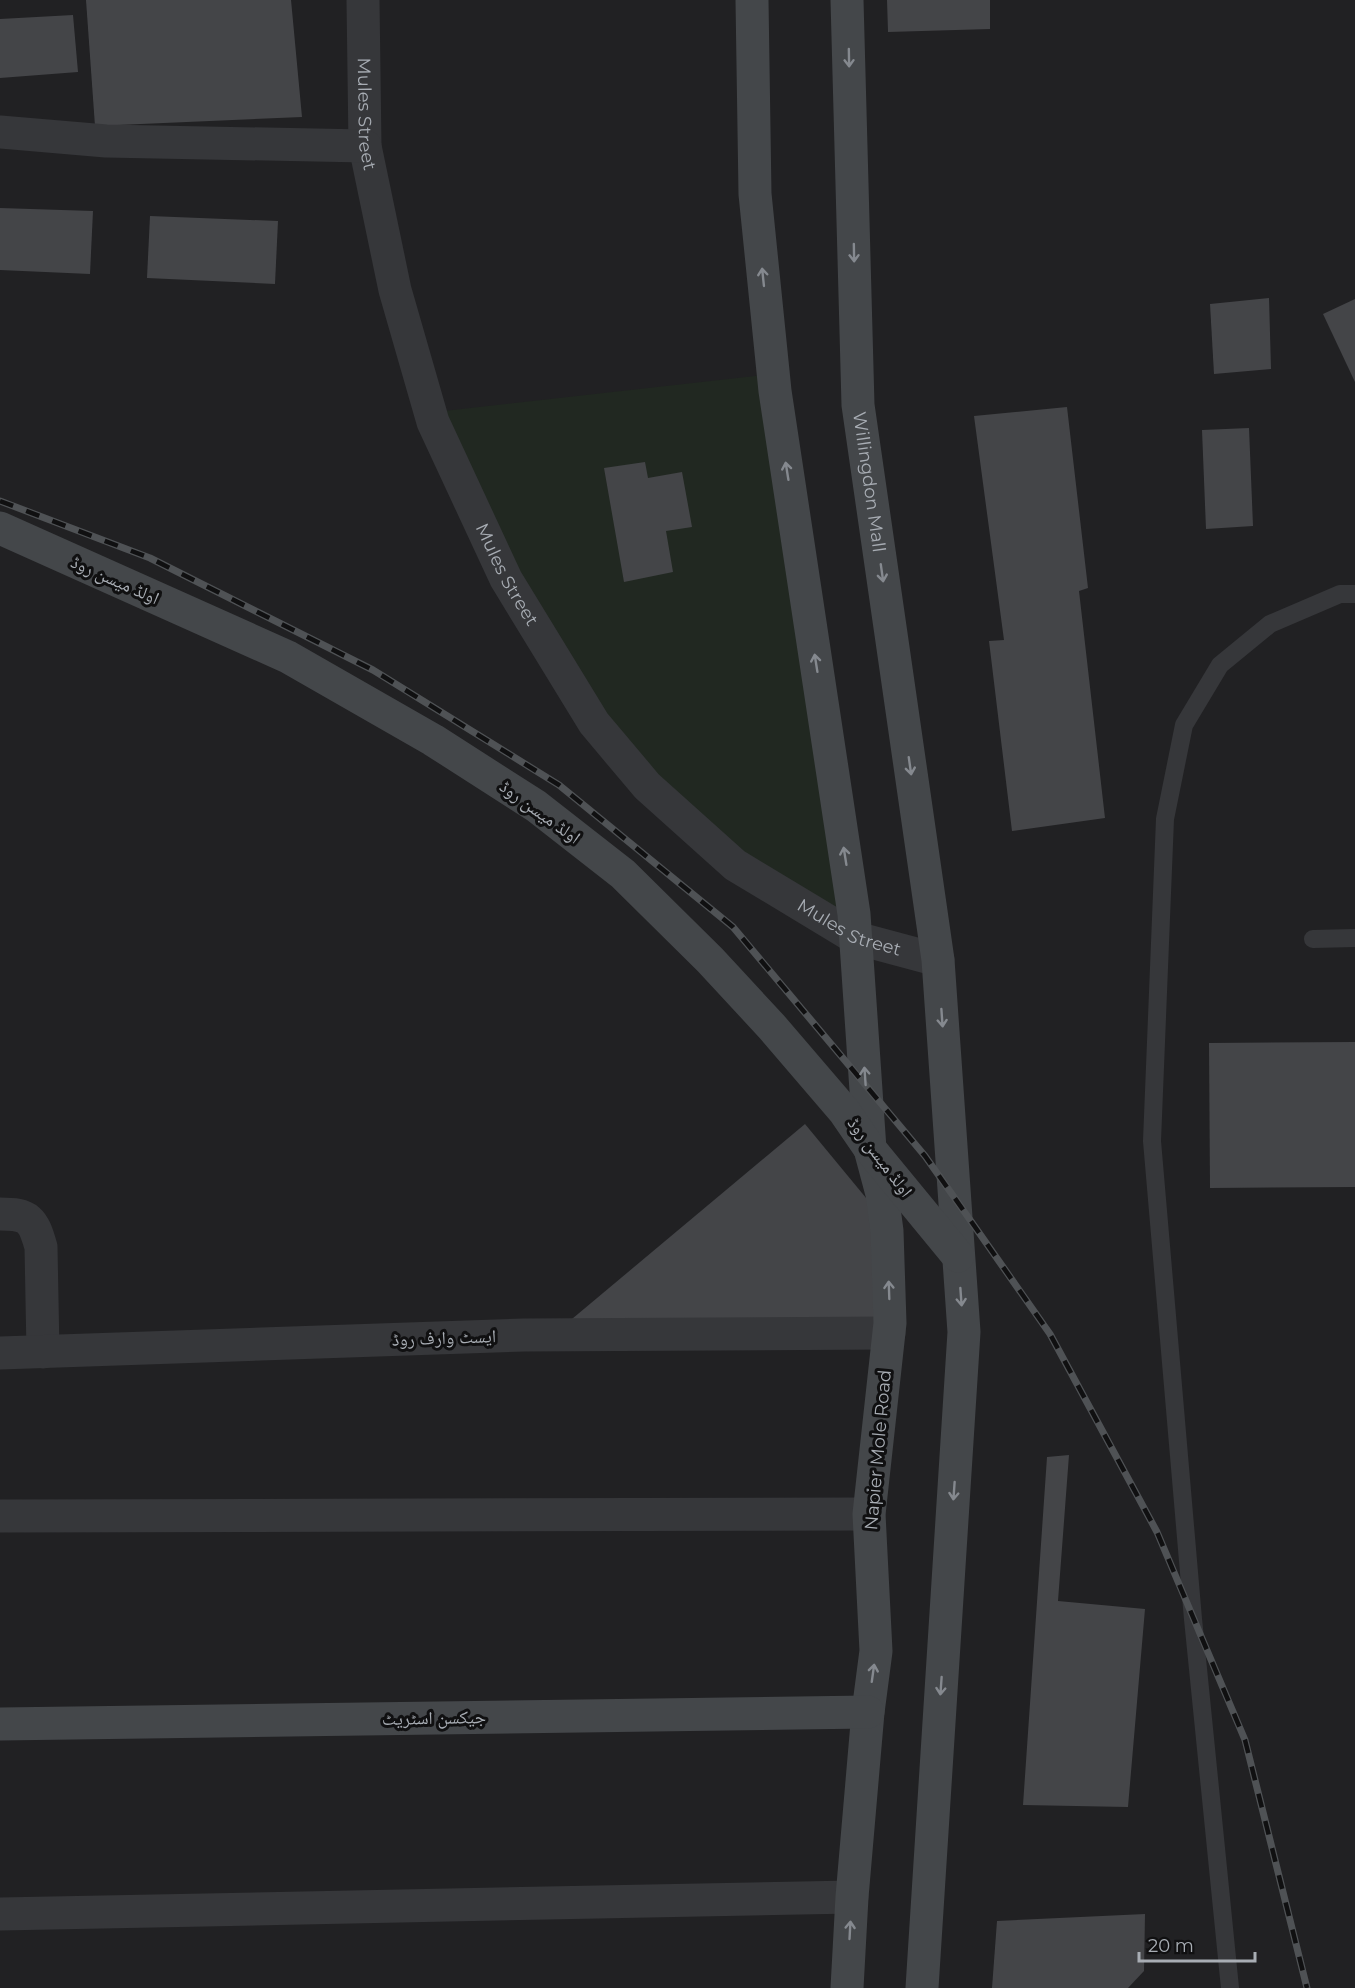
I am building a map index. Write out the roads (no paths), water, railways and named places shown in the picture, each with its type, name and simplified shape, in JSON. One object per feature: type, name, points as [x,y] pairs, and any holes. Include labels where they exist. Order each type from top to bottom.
[{"type":"main road","points":[[752,0],[754,194],[775,391],[855,926]]},
{"type":"main road","name":"Willingdon Mall","points":[[847,0],[858,405],[938,960]]},
{"type":"main road","name":"اولڈ میسن روڈ","points":[[0,528],[288,657],[433,740],[536,806],[623,874],[710,960],[772,1027],[844,1111],[870,1149],[958,1256]]},
{"type":"main road","name":"Napier Mole Road","points":[[847,1988],[852,1898],[868,1712],[876,1651],[869,1514],[889,1332],[886,1231],[882,1194],[870,1149],[855,926]]},
{"type":"main road","points":[[922,1988],[964,1332],[938,960]]},
{"type":"main road","name":"جیکسن اسٹریٹ","points":[[0,1724],[868,1712]]},
{"type":"street","name":"Mules Street","points":[[363,0],[364,146],[394,290],[433,422],[506,579],[594,723],[647,786],[735,865],[855,926],[938,960]]},
{"type":"street","points":[[0,132],[106,141],[364,146]]},
{"type":"street","points":[[0,1214],[20,1214],[30,1221],[41,1247],[43,1352]]},
{"type":"street","name":"ایسٹ وارف روڈ","points":[[0,1353],[544,1335],[889,1332]]},
{"type":"street","points":[[0,1516],[869,1514]]},
{"type":"street","points":[[0,1914],[852,1898]]},
{"type":"lane","points":[[1230,1988],[1193,1619],[1152,1141],[1165,819],[1184,725],[1220,665],[1270,624],[1340,594],[1355,594]]},
{"type":"lane","points":[[1313,939],[1355,938]]},
{"type":"railway","points":[[0,501],[150,558],[373,670],[559,785],[733,927],[925,1156],[1050,1334],[1157,1532],[1245,1740],[1307,1988]]}]
